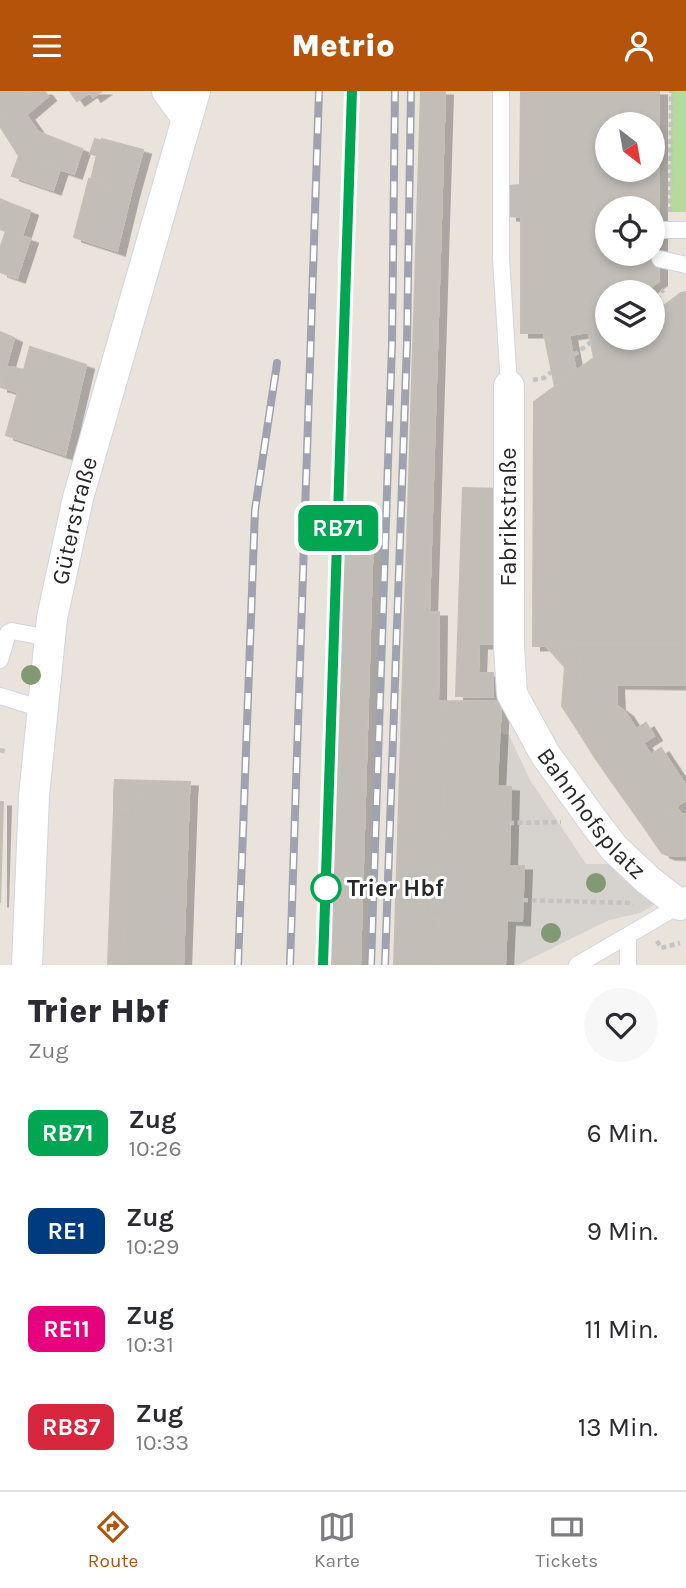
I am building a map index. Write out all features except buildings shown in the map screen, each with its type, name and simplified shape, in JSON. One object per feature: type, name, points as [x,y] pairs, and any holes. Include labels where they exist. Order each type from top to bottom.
[{"type":"street","points":[[167,91],[191,104]]},
{"type":"street","name":"Güterstraße","points":[[27,965],[34,796],[50,638],[78,498],[191,104]]},
{"type":"street","name":"Fabrikstraße","points":[[509,386],[509,647]]},
{"type":"street","name":"Bahnhofsplatz","points":[[509,647],[512,694],[545,754],[614,848],[648,880],[683,903]]},
{"type":"lane","points":[[501,91],[501,258],[509,386]]},
{"type":"lane","points":[[665,260],[686,265]]},
{"type":"lane","points":[[0,660],[8,633],[12,631],[50,638]]},
{"type":"lane","points":[[0,696],[41,709]]},
{"type":"lane","name":"Bahnhofsplatz","points":[[578,965],[683,903]]},
{"type":"lane","points":[[628,936],[628,965]]},
{"type":"path","points":[[671,91],[672,230]]},
{"type":"path","points":[[574,355],[591,342]]},
{"type":"path","points":[[0,750],[8,752]]},
{"type":"path","points":[[509,823],[528,823]]},
{"type":"path","points":[[523,900],[631,903]]},
{"type":"green space","points":[[671,91],[686,91],[686,212],[670,212]]},
{"type":"shaded area","points":[[500,733],[509,735],[530,780],[586,864],[610,864],[656,904],[640,913],[609,920],[518,965],[505,965],[507,920],[521,921],[523,866],[509,866],[511,787],[497,786]]},
{"type":"railway","points":[[290,965],[319,91]]},
{"type":"railway","points":[[323,965],[352,91]]},
{"type":"railway","points":[[371,965],[392,344],[395,91]]},
{"type":"railway","points":[[385,965],[407,343],[411,91]]},
{"type":"railway","points":[[238,965],[255,510],[277,363]]},
{"type":"train","name":"RB71","points":[[323,965],[352,91]]},
{"type":"place","name":"Trier Hbf","points":[[326,888]]}]
